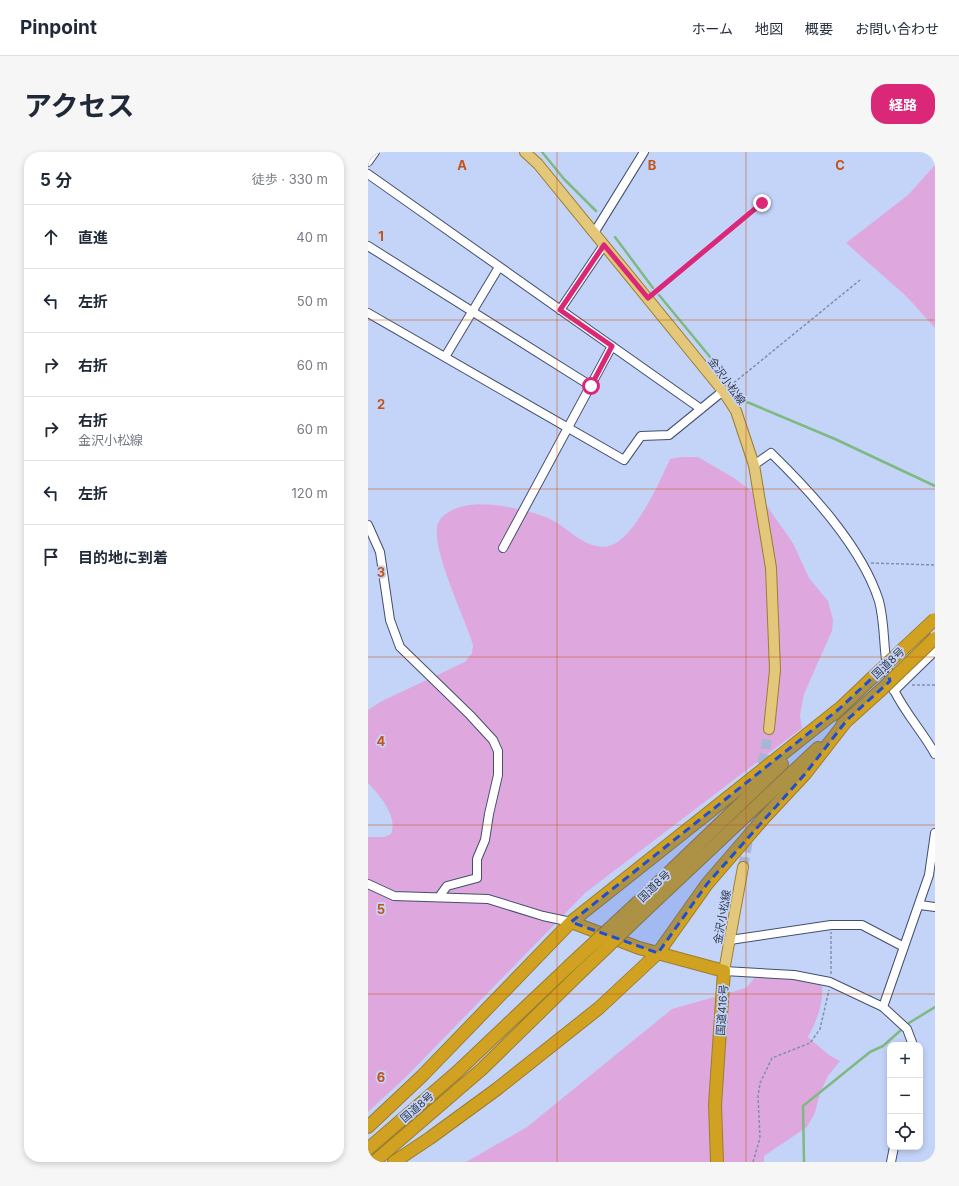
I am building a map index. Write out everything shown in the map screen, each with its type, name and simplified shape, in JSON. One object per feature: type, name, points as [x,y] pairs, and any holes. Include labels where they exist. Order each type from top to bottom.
[{"type":"highway","name":"国道8号","points":[[642,906],[839,709],[935,619]]},
{"type":"highway","name":"国道8号","points":[[368,1149],[573,971],[642,906],[847,720],[892,688],[935,638]]},
{"type":"highway","points":[[368,1127],[422,1076],[570,922],[839,709]]},
{"type":"highway","points":[[394,1162],[430,1138],[497,1089],[593,1013],[658,953],[707,884],[763,819],[805,774],[847,720]]},
{"type":"highway","name":"国道416号","points":[[570,922],[658,953],[724,971],[715,1105],[717,1162]]},
{"type":"highway","name":"国道8号","points":[[374,1162],[482,1069],[573,971]]},
{"type":"main road","name":"金沢小松線","points":[[525,152],[538,164],[648,298],[723,391],[736,411],[754,465],[771,568],[775,670],[768,729]]},
{"type":"main road","name":"金沢小松線","points":[[724,971],[743,867]]},
{"type":"street","points":[[368,162],[375,152]]},
{"type":"street","points":[[594,233],[644,152]]},
{"type":"street","points":[[368,174],[701,410]]},
{"type":"street","points":[[560,310],[604,245]]},
{"type":"street","points":[[368,246],[591,386]]},
{"type":"street","points":[[445,357],[499,267]]},
{"type":"street","points":[[368,313],[624,460],[641,436],[669,435],[723,391]]},
{"type":"street","points":[[503,548],[612,346]]},
{"type":"street","points":[[754,465],[772,453],[804,485],[837,526],[862,563],[872,581],[879,603],[884,656],[892,688],[935,754]]},
{"type":"street","points":[[368,525],[380,552],[390,620],[400,646],[470,715],[493,740],[498,751],[498,775],[485,840],[477,859],[477,878],[447,886],[439,897]]},
{"type":"street","points":[[892,688],[935,651]]},
{"type":"street","points":[[883,1007],[920,905],[929,875],[935,834]]},
{"type":"street","points":[[368,884],[394,896],[488,899],[543,916],[570,922]]},
{"type":"street","points":[[920,905],[935,908]]},
{"type":"street","points":[[730,940],[831,925],[862,925],[904,947]]},
{"type":"street","points":[[724,971],[794,975],[830,982],[883,1007],[907,1029],[912,1042]]},
{"type":"street","points":[[891,1162],[893,1150]]},
{"type":"path","points":[[648,298],[769,197]]},
{"type":"path","points":[[723,391],[860,280]]},
{"type":"path","points":[[862,563],[935,565]]},
{"type":"path","points":[[892,688],[935,685]]},
{"type":"path","points":[[753,1162],[760,1138],[758,1096],[760,1083],[772,1058],[810,1043],[820,1029],[830,982],[831,925]]},
{"type":"highlighted area","points":[[886,665],[890,681],[847,720],[805,774],[707,884],[658,953],[571,922],[839,709]]},
{"type":"shaded area","points":[[935,165],[935,328],[906,296],[846,243],[908,195]]},
{"type":"shaded area","points":[[681,457],[698,457],[734,478],[762,499],[793,543],[809,578],[828,601],[833,620],[832,631],[804,694],[800,715],[802,728],[585,893],[406,1077],[368,1112],[368,837],[384,837],[391,834],[393,827],[387,807],[368,783],[368,710],[382,701],[465,662],[472,653],[473,645],[449,582],[438,546],[437,531],[439,521],[450,511],[464,506],[473,504],[495,505],[532,512],[550,519],[585,542],[601,547],[609,546],[628,533],[637,522],[653,495],[670,459]]},
{"type":"shaded area","points":[[757,975],[821,980],[822,995],[820,1009],[808,1037],[829,1055],[840,1061],[828,1076],[820,1093],[815,1113],[807,1127],[764,1156],[764,1162],[466,1162],[527,1127],[672,1009],[746,988]]},
{"type":"waterway","points":[[542,152],[564,179],[596,211]]},
{"type":"waterway","points":[[615,237],[653,288]]},
{"type":"waterway","points":[[659,295],[729,380]]},
{"type":"waterway","points":[[735,388],[747,402],[835,439],[935,486]]},
{"type":"waterway","points":[[909,1023],[935,1007]]},
{"type":"waterway","points":[[804,1162],[803,1106],[870,1052],[883,1046],[901,1030]]},
{"type":"tunnel","points":[[743,867],[769,729]]},
{"type":"route","points":[[591,386],[612,346],[560,310],[604,245],[648,298],[762,203]]}]
